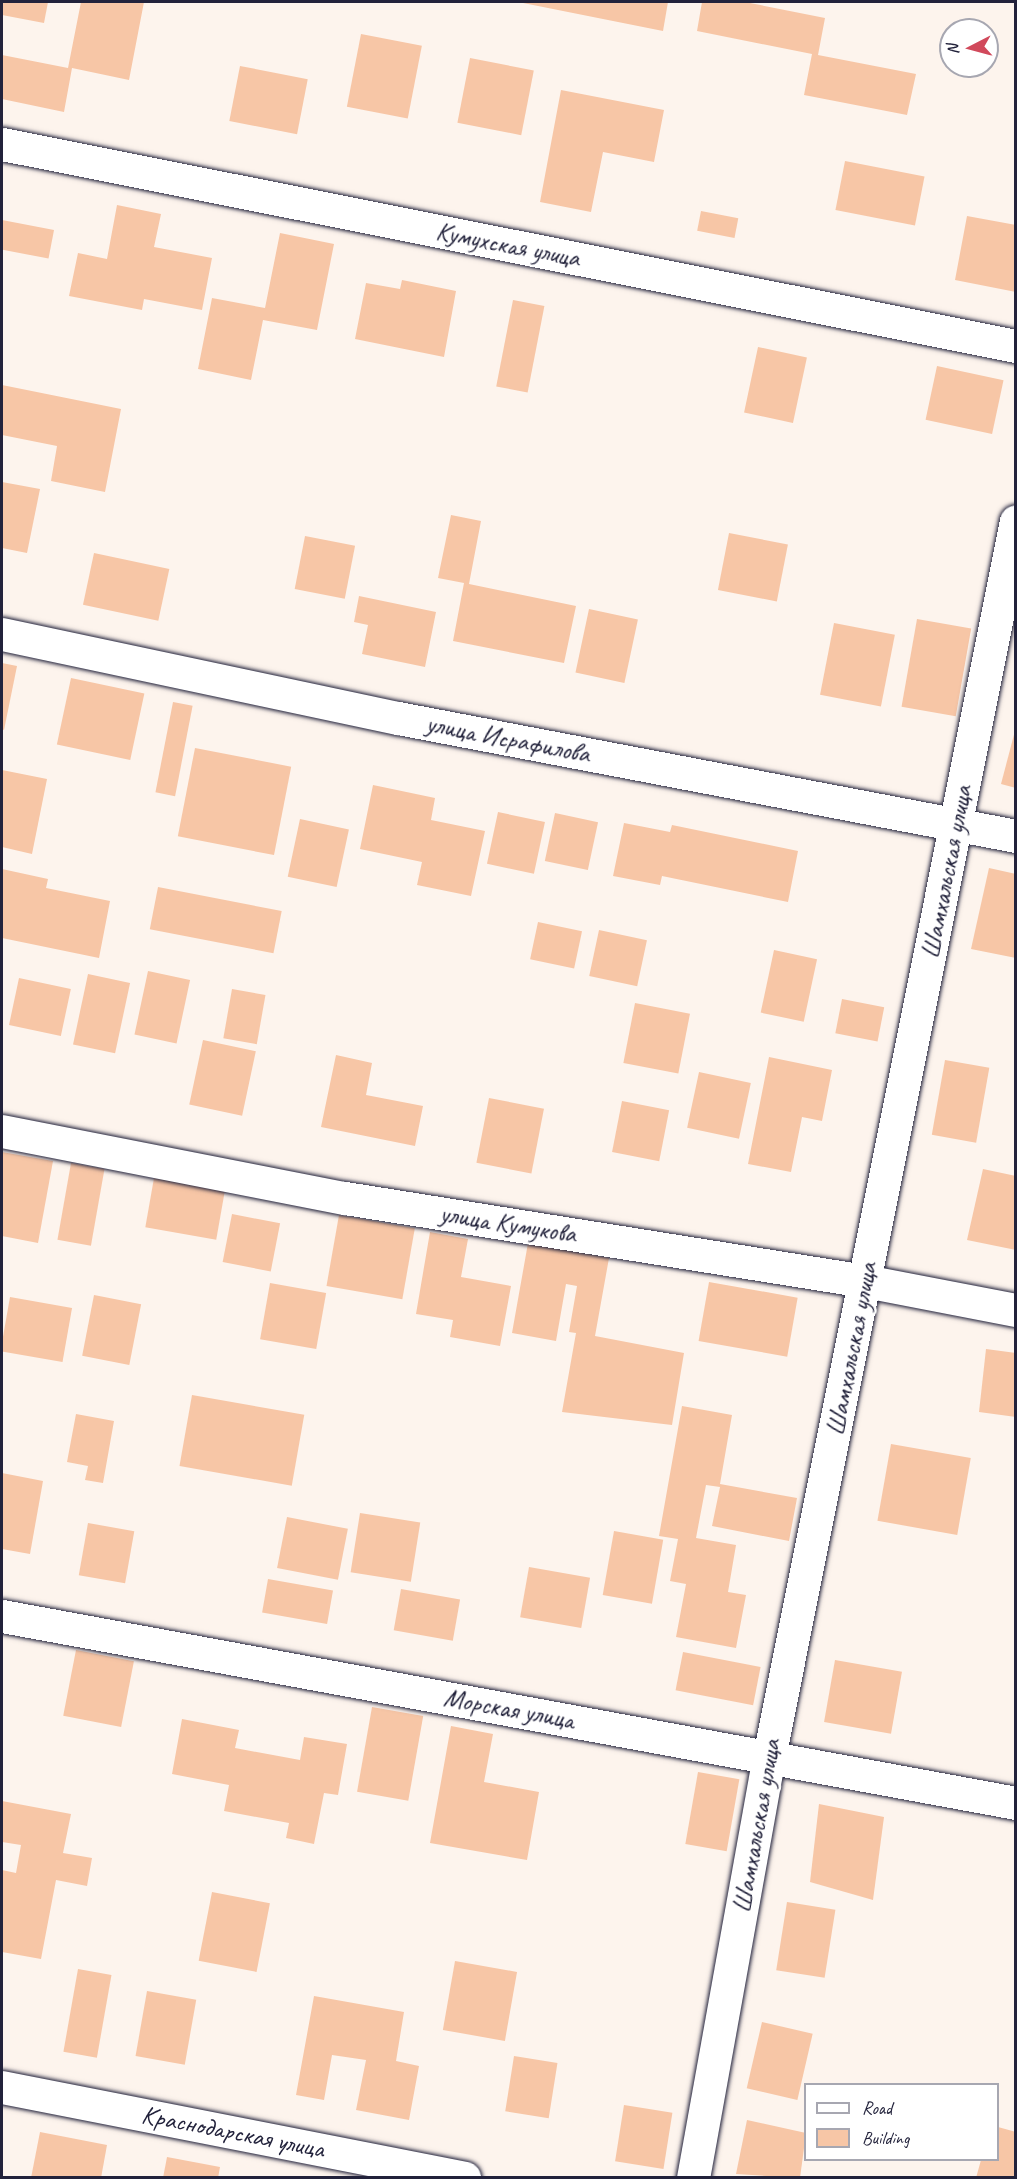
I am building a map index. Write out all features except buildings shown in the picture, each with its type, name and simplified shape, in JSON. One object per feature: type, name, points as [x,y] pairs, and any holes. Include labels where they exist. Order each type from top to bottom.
[{"type":"street","name":"Кумухская улица","points":[[2,144],[1016,346]]},
{"type":"street","name":"Шамхальская улица","points":[[693,2178],[770,1757],[1016,521]]},
{"type":"street","name":"улица Исрафилова","points":[[2,634],[398,718],[1016,836]]},
{"type":"street","name":"улица Кумукова","points":[[2,1131],[345,1198],[865,1281],[1016,1310]]},
{"type":"street","name":"Морская улица","points":[[2,1616],[1016,1803]]},
{"type":"street","name":"Краснодарская улица","points":[[2,2087],[464,2178]]}]
